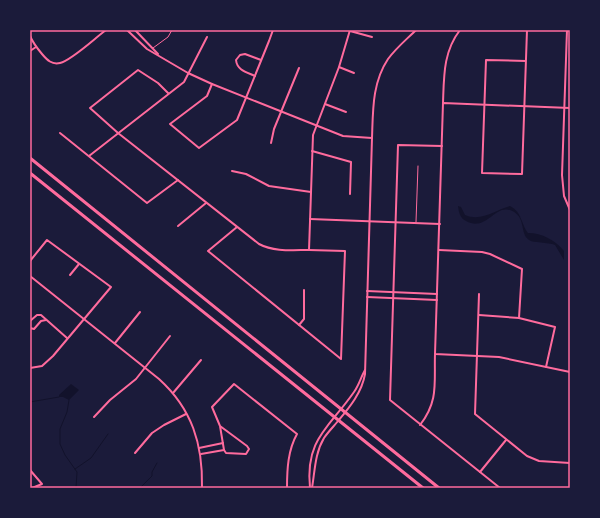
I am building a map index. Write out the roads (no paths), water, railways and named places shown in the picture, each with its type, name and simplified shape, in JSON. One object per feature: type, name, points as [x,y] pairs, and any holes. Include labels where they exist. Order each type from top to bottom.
[{"type":"main road","points":[[30,158],[439,488]]},
{"type":"main road","points":[[30,172],[423,488]]},
{"type":"street","points":[[30,36],[36,47],[47,60],[53,63],[60,63],[78,52],[106,30]]},
{"type":"street","points":[[128,30],[147,50],[188,73],[212,84],[343,136],[372,138]]},
{"type":"street","points":[[135,30],[160,57]]},
{"type":"street","points":[[212,84],[207,96],[170,124],[199,148],[237,120],[273,30]]},
{"type":"street","points":[[311,488],[315,462],[325,436],[359,394],[364,383],[366,367],[367,291],[374,100],[377,84],[382,70],[389,58],[416,30]]},
{"type":"street","points":[[420,424],[430,411],[433,401],[444,67],[450,46],[460,30]]},
{"type":"street","points":[[526,61],[486,60],[482,173],[522,174],[524,106],[526,61],[527,30]]},
{"type":"street","points":[[567,30],[562,186],[564,196],[570,210]]},
{"type":"street","points":[[309,250],[313,134],[339,67],[350,31],[372,37]]},
{"type":"street","points":[[89,156],[184,82],[207,37]]},
{"type":"street","points":[[30,51],[36,47]]},
{"type":"street","points":[[255,76],[239,69],[236,60],[240,55],[245,54],[261,60]]},
{"type":"street","points":[[339,67],[354,73]]},
{"type":"street","points":[[271,143],[274,129],[299,68]]},
{"type":"street","points":[[168,93],[158,83],[138,70],[90,108],[118,133],[206,203],[266,248],[345,251],[341,358],[208,251],[237,227]]},
{"type":"street","points":[[444,103],[570,108]]},
{"type":"street","points":[[325,104],[346,112]]},
{"type":"street","points":[[60,133],[147,203],[178,180]]},
{"type":"street","points":[[442,146],[398,145],[390,400],[500,488]]},
{"type":"street","points":[[312,151],[350,162],[350,194]]},
{"type":"street","points":[[232,171],[246,174],[269,186],[311,192]]},
{"type":"street","points":[[178,226],[206,203]]},
{"type":"street","points":[[310,219],[440,224]]},
{"type":"street","points":[[30,261],[47,240],[111,287],[53,356],[42,366],[30,368]]},
{"type":"street","points":[[439,250],[482,252],[490,254],[522,269],[519,318]]},
{"type":"street","points":[[70,275],[79,263]]},
{"type":"street","points":[[30,276],[115,343],[164,384],[173,394],[192,426],[201,454],[202,488]]},
{"type":"street","points":[[299,325],[304,319],[304,290]]},
{"type":"street","points":[[367,291],[437,294]]},
{"type":"street","points":[[479,294],[475,414],[527,456],[539,461],[570,463]]},
{"type":"street","points":[[367,297],[437,300]]},
{"type":"street","points":[[115,343],[140,312]]},
{"type":"street","points":[[30,321],[37,315],[41,316],[67,338]]},
{"type":"street","points":[[479,315],[519,318],[555,327],[546,367]]},
{"type":"street","points":[[30,328],[34,329],[41,321],[46,320]]},
{"type":"street","points":[[94,416],[110,400],[136,379],[170,336]]},
{"type":"street","points":[[435,354],[499,357],[570,372]]},
{"type":"street","points":[[173,394],[201,360]]},
{"type":"street","points":[[311,488],[310,462],[315,444],[321,433],[355,392],[366,367]]},
{"type":"street","points":[[224,450],[220,426],[212,407],[234,384],[297,434],[291,444],[288,459],[287,488]]},
{"type":"street","points":[[135,453],[152,433],[186,414]]},
{"type":"street","points":[[201,454],[224,450],[226,453],[246,454],[249,449],[247,446],[220,426]]},
{"type":"street","points":[[480,472],[506,440]]},
{"type":"street","points":[[199,448],[223,443]]},
{"type":"street","points":[[30,470],[42,484],[32,488]]},
{"type":"lane","points":[[153,49],[168,37],[172,30]]},
{"type":"lane","points":[[416,223],[418,166]]},
{"type":"waterway","points":[[30,402],[59,397]]},
{"type":"waterway","points":[[69,400],[67,412],[60,429],[60,444],[65,455],[77,472],[76,488]]},
{"type":"waterway","points":[[75,469],[91,458],[108,434]]},
{"type":"waterway","points":[[140,488],[152,476],[152,472],[157,463]]}]
